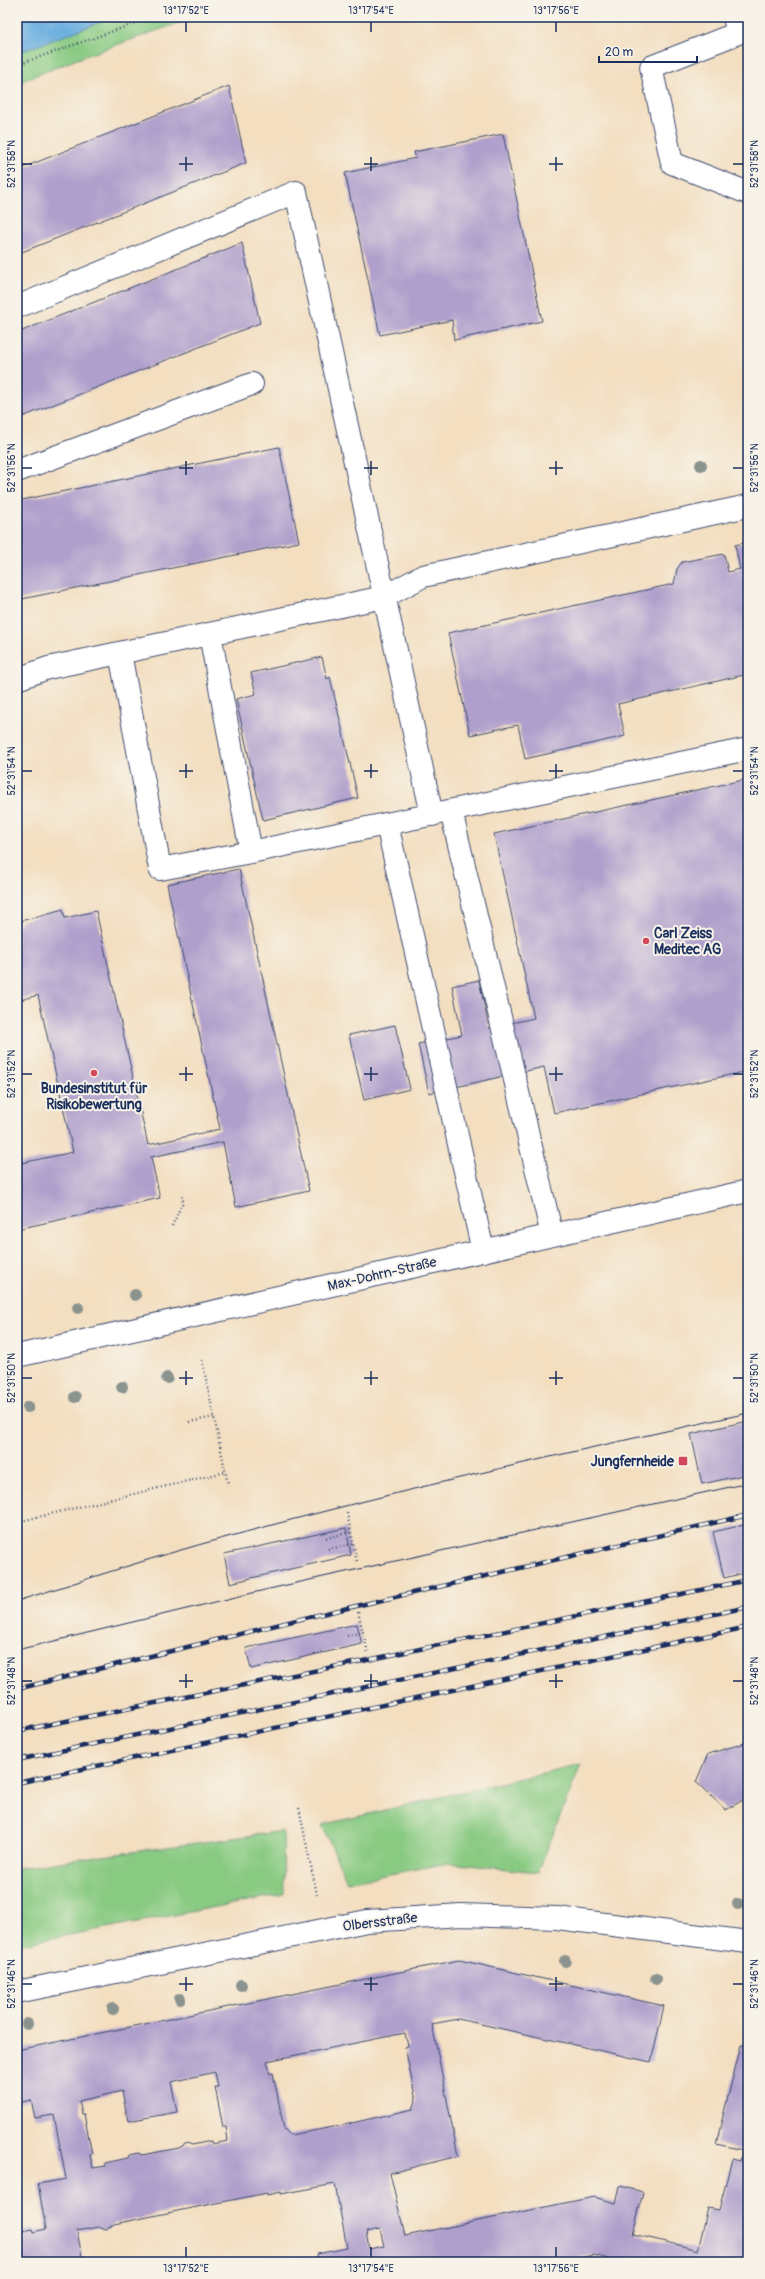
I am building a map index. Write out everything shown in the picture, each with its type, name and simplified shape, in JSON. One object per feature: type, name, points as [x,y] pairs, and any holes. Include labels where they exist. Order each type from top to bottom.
[{"type":"main road","points":[[734,17],[738,33],[651,67],[672,163],[748,193]]},
{"type":"main road","points":[[17,307],[296,192],[384,597],[552,1235]]},
{"type":"main road","points":[[17,471],[252,384]]},
{"type":"main road","points":[[17,679],[48,668],[384,597],[423,576],[748,506]]},
{"type":"main road","points":[[210,634],[252,852]]},
{"type":"main road","points":[[120,654],[160,869],[252,852],[748,749]]},
{"type":"main road","points":[[387,824],[483,1251]]},
{"type":"main road","name":"Max-Dohrn-Straße","points":[[17,1356],[748,1191]]},
{"type":"main road","name":"Olbersstraße","points":[[17,1992],[367,1921],[461,1915],[557,1918],[748,1942]]},
{"type":"path","points":[[17,65],[153,17]]},
{"type":"path","points":[[172,1226],[183,1202],[182,1194]]},
{"type":"path","points":[[202,1360],[228,1484]]},
{"type":"path","points":[[189,1422],[214,1417]]},
{"type":"path","points":[[17,1522],[225,1472]]},
{"type":"path","points":[[347,1513],[357,1562]]},
{"type":"path","points":[[326,1538],[351,1532]]},
{"type":"path","points":[[328,1549],[353,1544]]},
{"type":"path","points":[[358,1612],[368,1652]]},
{"type":"path","points":[[347,1636],[363,1632]]},
{"type":"path","points":[[299,1808],[317,1895]]},
{"type":"green space","points":[[114,17],[196,17],[85,56],[17,83],[17,53]]},
{"type":"green space","points":[[581,1764],[538,1872],[449,1863],[347,1882],[322,1825]]},
{"type":"green space","points":[[283,1831],[284,1894],[17,1945],[17,1868]]},
{"type":"water","points":[[17,17],[114,17],[17,53]]},
{"type":"building","points":[[229,86],[246,163],[17,254],[17,170]]},
{"type":"building","points":[[503,134],[542,321],[454,340],[452,320],[380,335],[345,173],[416,158],[414,152]]},
{"type":"building","points":[[242,243],[260,323],[17,419],[17,333]]},
{"type":"building","points":[[279,447],[299,542],[17,600],[17,501]]},
{"type":"building","points":[[748,542],[748,674],[618,704],[625,736],[525,759],[518,725],[470,735],[448,633],[674,584],[677,569],[682,562],[724,554],[728,572],[740,569],[735,545]]},
{"type":"building","points":[[322,657],[327,679],[330,677],[358,798],[263,820],[236,699],[256,694],[251,673]]},
{"type":"building","points":[[748,779],[748,1071],[554,1113],[544,1067],[429,1093],[418,1044],[462,1035],[452,986],[479,980],[489,1028],[534,1018],[494,834]]},
{"type":"building","points":[[239,869],[309,1191],[236,1207],[223,1142],[151,1157],[160,1198],[17,1229],[17,1164],[73,1152],[38,995],[17,1001],[17,925],[21,924],[21,921],[63,909],[65,918],[96,911],[148,1145],[220,1129],[167,884]]},
{"type":"building","points":[[395,1025],[410,1089],[364,1100],[349,1035]]},
{"type":"building","points":[[748,1421],[748,1474],[702,1484],[691,1434]]},
{"type":"building","points":[[748,1524],[748,1572],[724,1578],[713,1532]]},
{"type":"building","points":[[346,1528],[351,1555],[230,1583],[224,1554]]},
{"type":"building","points":[[357,1624],[362,1644],[251,1669],[246,1648]]},
{"type":"building","points":[[748,1742],[748,1797],[726,1810],[696,1782],[708,1754]]},
{"type":"building","points":[[459,1960],[664,2006],[651,2062],[458,2019],[432,2024],[458,2156],[390,2173],[405,2236],[594,2197],[616,2203],[620,2186],[643,2192],[633,2234],[698,2250],[708,2208],[719,2210],[732,2159],[740,2161],[743,2150],[716,2144],[741,2045],[748,2046],[748,2262],[620,2262],[593,2255],[560,2262],[318,2262],[317,2254],[347,2248],[335,2184],[281,2194],[281,2192],[267,2195],[267,2193],[172,2212],[114,2224],[106,2230],[98,2227],[77,2231],[83,2262],[17,2262],[17,2232],[33,2229],[34,2232],[46,2229],[38,2184],[66,2179],[54,2115],[35,2118],[31,2100],[17,2103],[17,2050]],"holes":[[[405,2033],[408,2046],[405,2047],[416,2101],[413,2109],[339,2126],[290,2135],[284,2129],[273,2073],[270,2074],[267,2061]],[[215,2072],[218,2087],[215,2087],[223,2127],[226,2127],[228,2141],[212,2144],[211,2141],[192,2145],[187,2143],[179,2148],[142,2155],[138,2153],[129,2155],[128,2158],[105,2163],[106,2166],[93,2168],[90,2155],[92,2154],[84,2114],[82,2114],[79,2101],[122,2091],[128,2121],[177,2112],[171,2082]],[[380,2229],[384,2246],[369,2249],[366,2232]]]},
{"type":"tram line","points":[[17,1601],[204,1543],[360,1502],[489,1471],[748,1413]]},
{"type":"tram line","points":[[17,1650],[269,1589],[748,1483]]},
{"type":"railway","points":[[17,1689],[309,1617],[748,1515]]},
{"type":"railway","points":[[17,1731],[363,1661],[748,1580]]},
{"type":"railway","points":[[17,1760],[748,1607]]},
{"type":"railway","points":[[17,1783],[748,1627]]},
{"type":"place","name":"Carl Zeiss Meditec AG","points":[[646,941]]},
{"type":"place","name":"Bundesinstitut für Risikobewertung","points":[[94,1073]]},
{"type":"place","name":"Jungfernheide","points":[[683,1461]]}]
